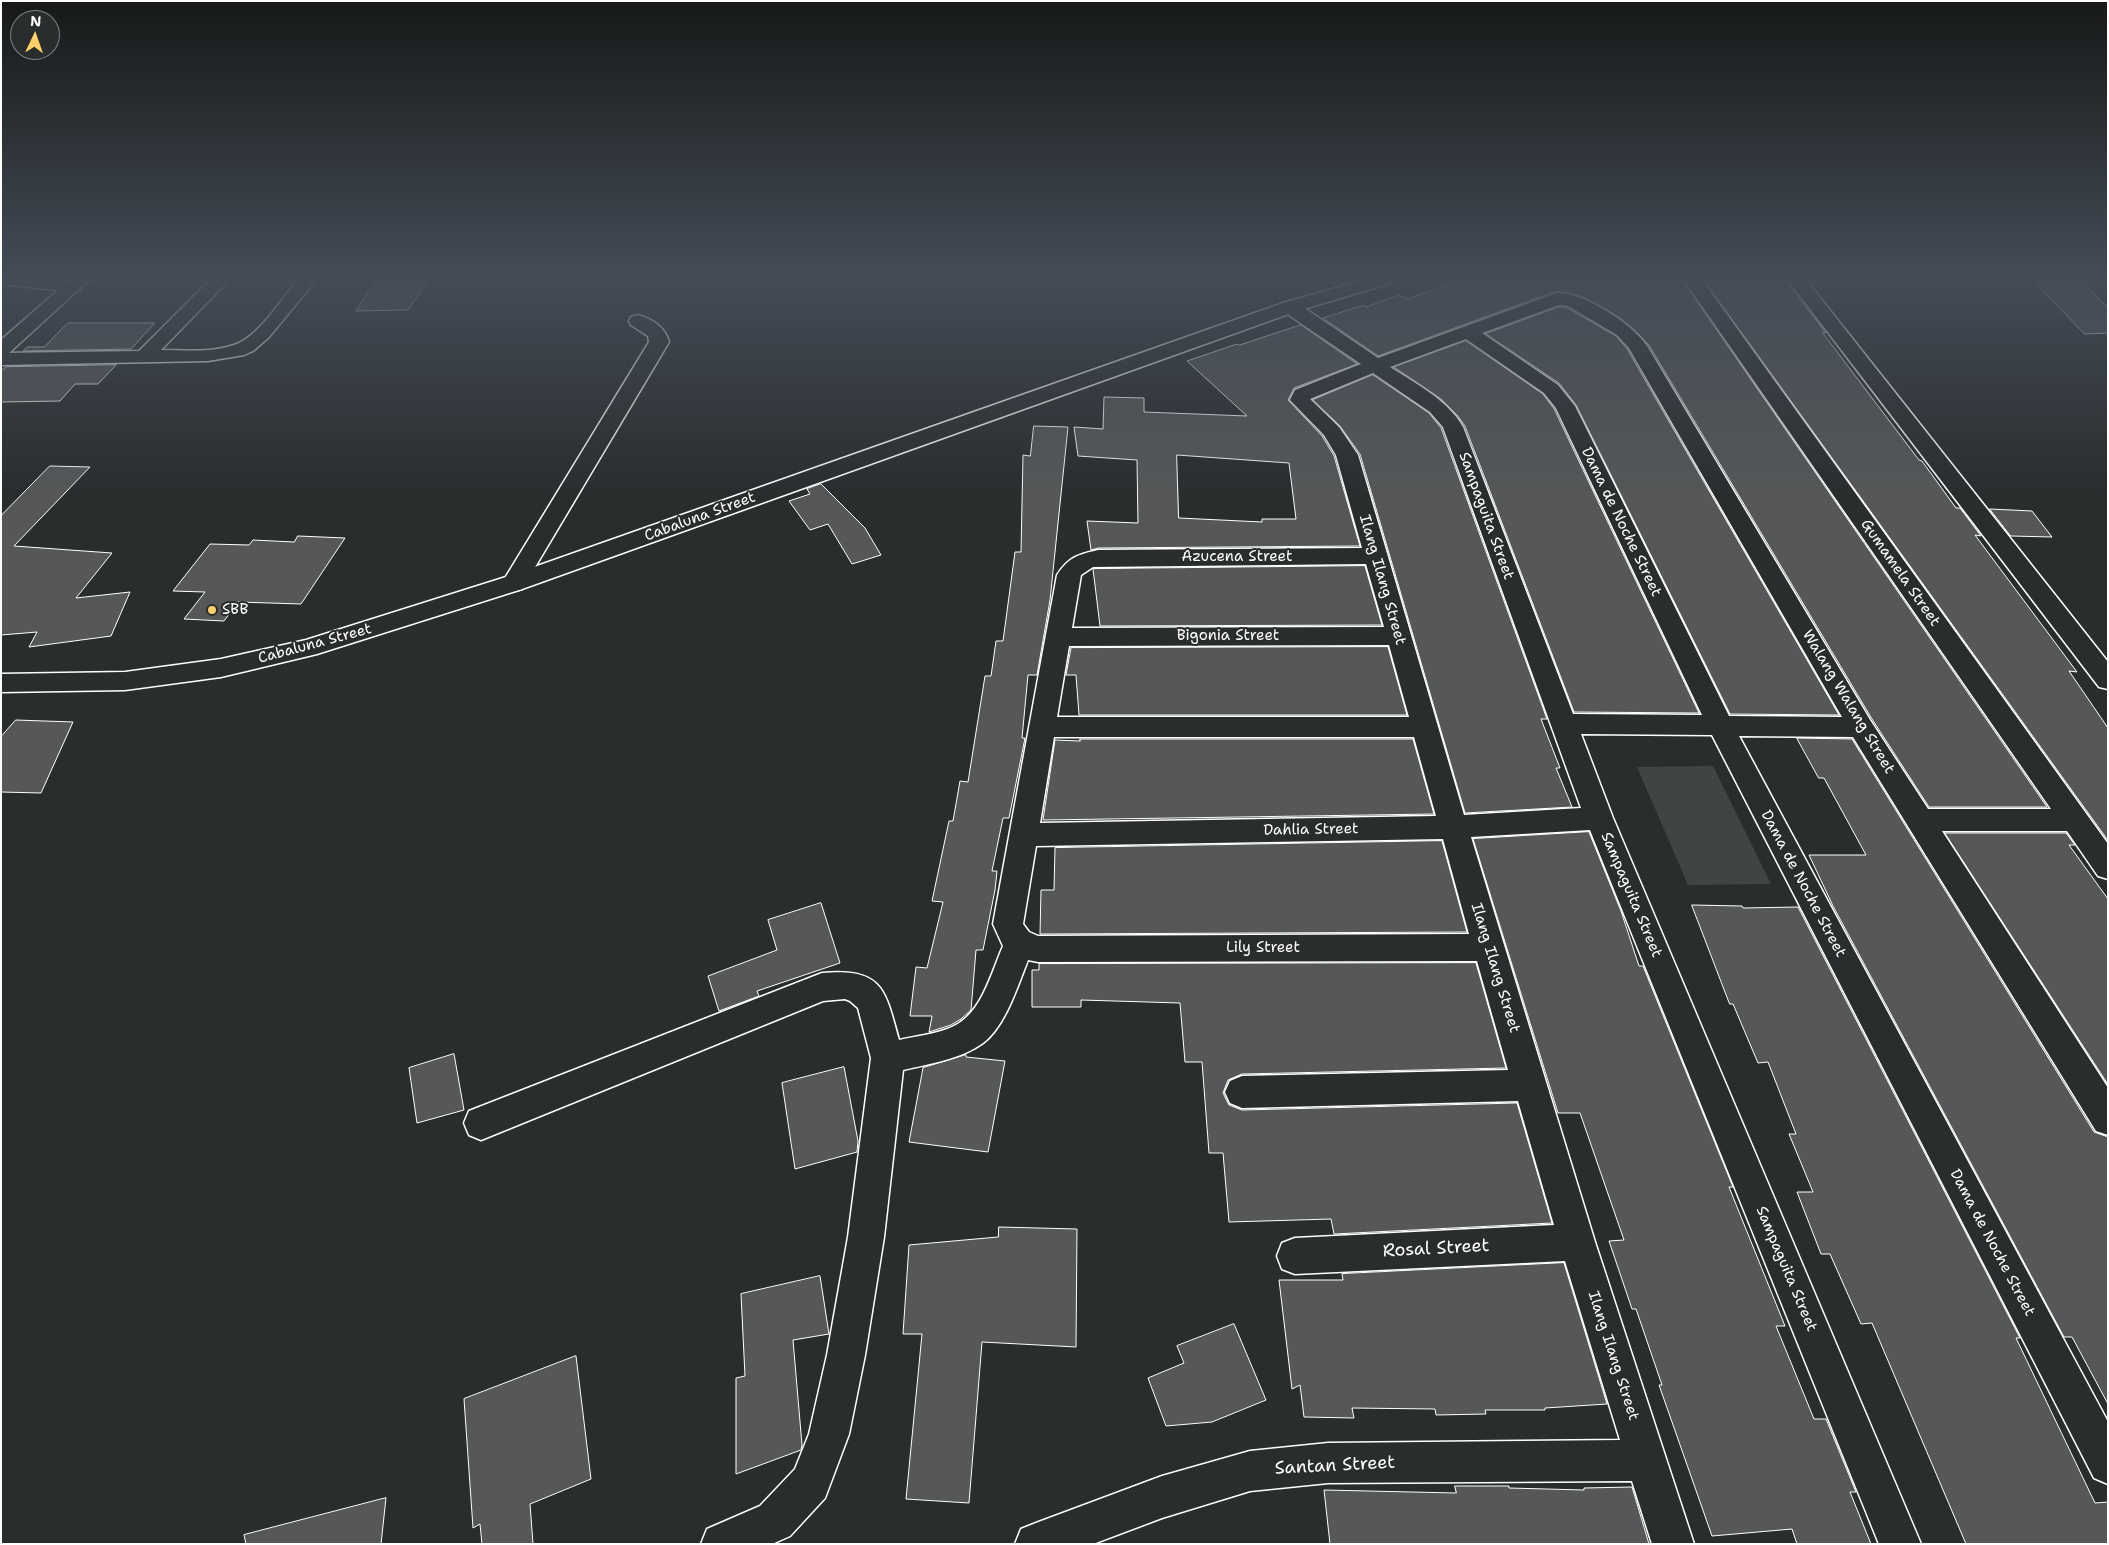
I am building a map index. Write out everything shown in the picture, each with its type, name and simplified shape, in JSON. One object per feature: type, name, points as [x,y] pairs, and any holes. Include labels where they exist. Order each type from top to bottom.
[{"type":"street","points":[[144,356],[148,352]]},
{"type":"street","points":[[1,359],[208,355],[223,352]]},
{"type":"street","points":[[514,583],[653,352]]},
{"type":"street","name":"Cabaluna Street","points":[[1,683],[125,681],[221,668],[308,648],[514,583],[1163,352]]},
{"type":"street","name":"Sampaguita Street","points":[[1355,352],[1437,408],[1448,418],[1453,427],[1599,818],[1900,1544]]},
{"type":"street","points":[[1374,365],[1412,352]]},
{"type":"street","name":"Dama de Noche Street","points":[[1497,352],[1539,380],[1559,397],[1721,726],[2108,1464]]},
{"type":"street","name":"Walang Walang Street","points":[[1640,352],[1861,727],[2108,1119]]},
{"type":"street","name":"Gumamela Street","points":[[1744,352],[2075,820],[2105,859]]},
{"type":"street","points":[[1853,352],[2108,680]]},
{"type":"street","name":"Ilang Ilang Street","points":[[1374,365],[1302,394],[1300,400],[1330,426],[1340,439],[1347,455],[1452,827],[1577,1242],[1673,1544]]},
{"type":"street","name":"Azucena Street","points":[[1028,946],[1011,934],[1008,924],[1069,575],[1074,566],[1081,561],[1098,558],[1376,556]]},
{"type":"street","name":"Bigonia Street","points":[[1058,637],[1398,636]]},
{"type":"street","points":[[1564,724],[1861,727]]},
{"type":"street","points":[[1042,727],[1425,728]]},
{"type":"street","name":"Dahlia Street","points":[[1023,835],[1452,827],[1599,818]]},
{"type":"street","points":[[1920,820],[2075,820]]},
{"type":"street","points":[[888,1058],[956,1040],[973,1033],[988,1016],[1028,946]]},
{"type":"street","name":"Lily Street","points":[[1028,946],[1488,946]]},
{"type":"street","points":[[482,1123],[822,987],[845,984],[860,989],[872,1000],[888,1058],[866,1237],[846,1355],[829,1434],[810,1483],[775,1521],[722,1544]]},
{"type":"street","points":[[1242,1092],[1531,1086]]},
{"type":"street","name":"Rosal Street","points":[[1295,1256],[1577,1242]]},
{"type":"street","name":"Santan Street","points":[[1036,1544],[1162,1497],[1250,1471],[1328,1463],[1646,1460]]},
{"type":"shaded area","points":[[1713,766],[1771,884],[1688,885],[1637,767]]},
{"type":"building","points":[[1213,352],[1340,352],[1357,364],[1294,388],[1288,400],[1322,436],[1334,456],[1360,546],[1098,548],[1091,550],[1087,521],[1138,523],[1137,460],[1078,456],[1074,427],[1103,429],[1104,397],[1144,398],[1144,412],[1247,416],[1187,361]],"holes":[[[1177,455],[1289,463],[1296,519],[1262,519],[1262,522],[1179,518]]]},
{"type":"building","points":[[1372,352],[1389,352],[1378,356]]},
{"type":"building","points":[[1435,352],[1482,352],[1543,394],[1554,409],[1699,713],[1574,712],[1465,426],[1441,399],[1394,367]]},
{"type":"building","points":[[1513,352],[1629,352],[1839,715],[1730,714],[1576,405],[1559,383]]},
{"type":"building","points":[[1653,352],[1732,352],[2047,807],[1929,807],[1872,719]]},
{"type":"building","points":[[1756,352],[1837,352],[1956,508],[1960,508],[1981,536],[1975,535],[2077,672],[2069,671],[2108,728],[2108,840]]},
{"type":"building","points":[[116,365],[98,384],[75,384],[60,401],[1,402],[1,371],[6,367]]},
{"type":"building","points":[[1373,375],[1429,413],[1441,428],[1547,719],[1541,719],[1560,768],[1556,768],[1572,807],[1465,813],[1360,454],[1340,426],[1313,400]]},
{"type":"building","points":[[1034,426],[1068,427],[1050,600],[1037,675],[1028,675],[1022,738],[1025,738],[1009,818],[1003,818],[992,871],[997,871],[995,890],[983,950],[976,950],[971,1010],[951,1025],[929,1032],[932,1016],[910,1016],[916,967],[927,968],[943,902],[932,901],[949,821],[953,821],[960,781],[968,782],[985,676],[991,676],[996,641],[1003,641],[1015,552],[1021,552],[1023,455],[1030,456]]},
{"type":"building","points":[[50,466],[90,467],[14,546],[112,553],[76,598],[130,592],[111,636],[29,647],[37,632],[1,635],[1,516]]},
{"type":"building","points":[[821,484],[865,528],[881,555],[852,564],[828,524],[810,530],[789,501],[810,494],[807,489]]},
{"type":"building","points":[[1990,509],[2032,511],[2052,537],[2011,536]]},
{"type":"building","points":[[298,536],[345,538],[301,604],[238,602],[224,621],[184,619],[205,592],[173,591],[210,544],[249,545],[253,540],[294,542]]},
{"type":"building","points":[[1365,566],[1382,625],[1100,626],[1093,569]]},
{"type":"building","points":[[1388,647],[1407,715],[1079,715],[1076,675],[1066,675],[1071,648]]},
{"type":"building","points":[[16,720],[73,722],[41,793],[1,792],[1,737]]},
{"type":"building","points":[[1797,738],[1852,739],[2094,1132],[2108,1137],[2108,1404],[2072,1337],[2064,1337],[1833,906],[1809,855],[1866,855],[1824,778],[1819,778]]},
{"type":"building","points":[[1080,739],[1413,739],[1434,814],[1043,820],[1055,740],[1080,741]]},
{"type":"building","points":[[1589,832],[1621,911],[1639,966],[1643,966],[1733,1187],[1729,1187],[1785,1326],[1776,1326],[1814,1419],[1826,1419],[1856,1492],[1850,1492],[1871,1544],[1797,1544],[1792,1529],[1712,1536],[1659,1385],[1662,1385],[1636,1309],[1632,1309],[1609,1241],[1624,1240],[1580,1113],[1558,1113],[1473,839]]},
{"type":"building","points":[[1945,833],[2066,833],[2075,845],[2069,845],[2108,899],[2108,1084]]},
{"type":"building","points":[[1442,841],[1467,932],[1040,934],[1041,890],[1054,890],[1055,848]]},
{"type":"building","points":[[821,903],[840,963],[757,991],[759,996],[719,1011],[708,976],[777,950],[768,920]]},
{"type":"building","points":[[1692,905],[1742,906],[1743,908],[1798,907],[2020,1338],[2016,1338],[2095,1503],[2108,1502],[2108,1544],[1966,1544],[1872,1323],[1861,1324],[1830,1254],[1821,1254],[1797,1192],[1813,1192],[1789,1134],[1796,1134],[1768,1062],[1758,1063],[1733,1004],[1730,1004]]},
{"type":"building","points":[[1476,963],[1506,1068],[1242,1074],[1228,1080],[1223,1093],[1229,1105],[1242,1110],[1517,1103],[1552,1223],[1334,1234],[1331,1219],[1229,1222],[1223,1153],[1209,1153],[1202,1062],[1185,1062],[1180,1003],[1081,1000],[1081,1007],[1032,1007],[1032,970],[1039,970],[1039,964]]},
{"type":"building","points":[[454,1054],[464,1110],[417,1123],[409,1068]]},
{"type":"building","points":[[966,1055],[966,1057],[1005,1061],[988,1152],[909,1142],[923,1068]]},
{"type":"building","points":[[844,1067],[858,1141],[857,1152],[795,1169],[782,1083]]},
{"type":"building","points":[[999,1227],[1077,1229],[1076,1347],[982,1342],[969,1503],[906,1499],[922,1334],[903,1334],[909,1245],[998,1237]]},
{"type":"building","points":[[1564,1263],[1607,1404],[1545,1408],[1545,1410],[1485,1410],[1486,1414],[1436,1415],[1435,1409],[1352,1408],[1354,1418],[1304,1417],[1300,1385],[1292,1389],[1279,1280],[1343,1280],[1342,1274]]},
{"type":"building","points":[[820,1276],[829,1334],[793,1340],[801,1450],[736,1474],[736,1378],[745,1376],[741,1294]]},
{"type":"building","points":[[1234,1324],[1266,1400],[1212,1422],[1166,1426],[1148,1378],[1184,1363],[1177,1346]]},
{"type":"building","points":[[576,1356],[591,1479],[530,1504],[533,1544],[482,1544],[480,1524],[473,1528],[464,1399]]},
{"type":"building","points":[[1455,1486],[1509,1486],[1509,1488],[1584,1490],[1584,1488],[1632,1487],[1649,1544],[1330,1544],[1324,1490],[1456,1493]]},
{"type":"building","points":[[386,1498],[381,1544],[246,1544],[244,1535]]},
{"type":"place","name":"SBB","points":[[212,610]]}]
